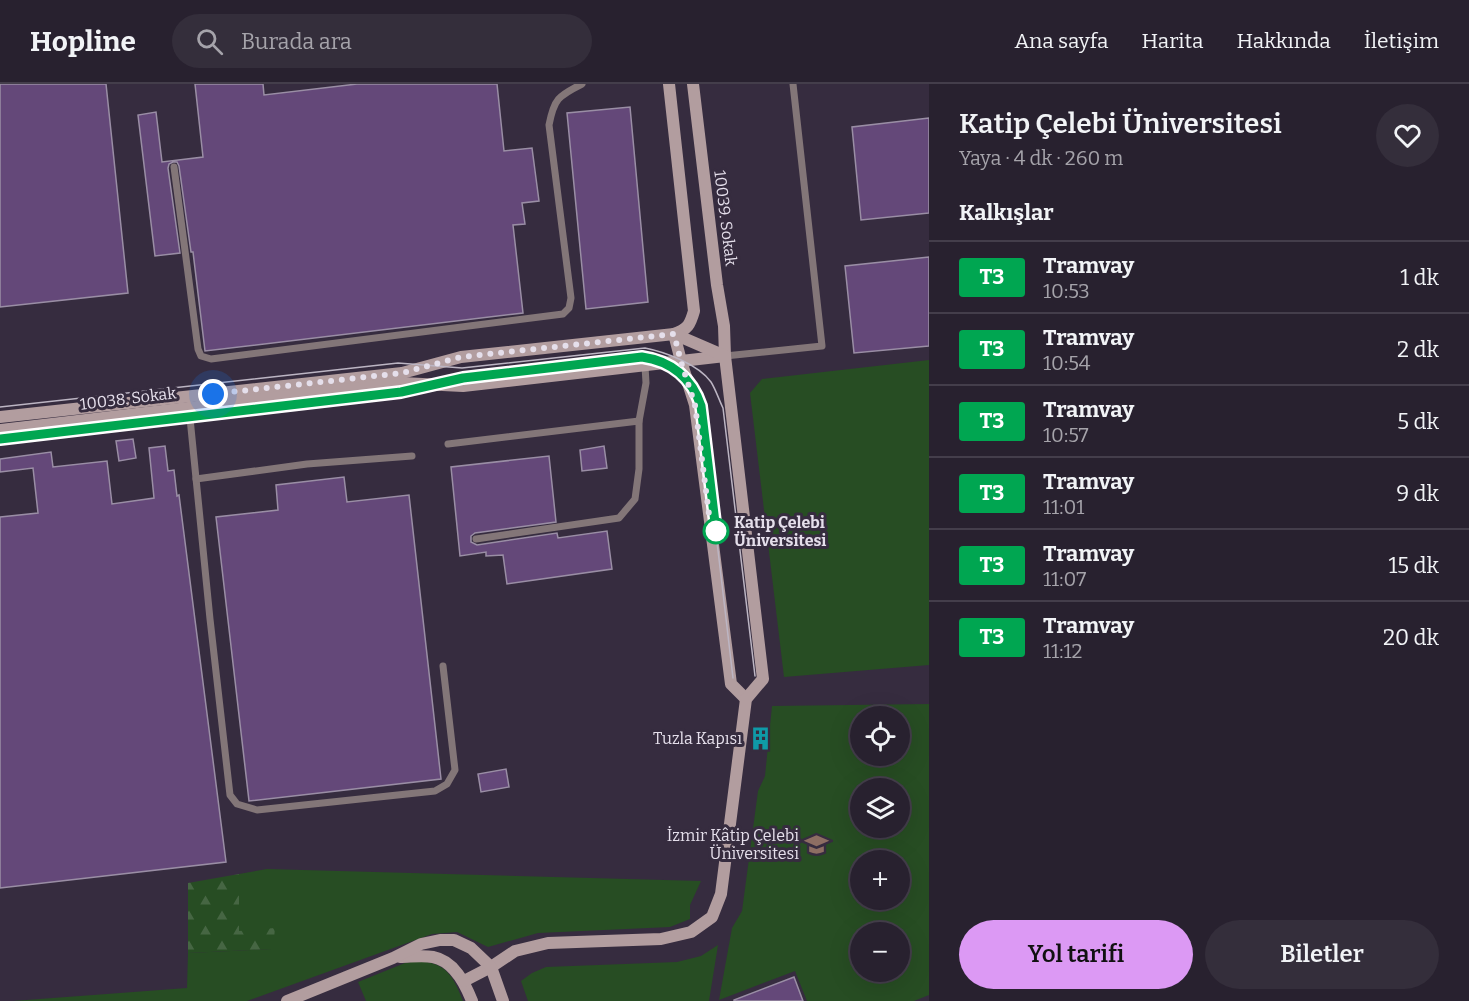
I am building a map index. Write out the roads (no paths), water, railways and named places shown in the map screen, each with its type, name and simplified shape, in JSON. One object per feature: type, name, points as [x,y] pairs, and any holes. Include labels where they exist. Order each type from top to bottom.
[{"type":"street","points":[[669,84],[694,311],[690,324],[683,331],[674,334]]},
{"type":"street","name":"10039. Sokak","points":[[693,84],[724,326],[725,356],[762,679],[746,699]]},
{"type":"street","points":[[674,334],[725,356]]},
{"type":"street","points":[[464,981],[515,951],[548,943],[661,939],[691,932],[712,917],[721,894],[746,699],[731,684],[695,405],[674,334]]},
{"type":"street","name":"10038. Sokak","points":[[0,417],[402,373],[461,357],[674,334]]},
{"type":"street","name":"10038. Sokak","points":[[0,430],[402,383],[463,386],[725,356]]},
{"type":"street","points":[[286,1001],[393,958],[421,944],[440,939],[454,940],[471,948],[490,967],[503,1001]]},
{"type":"street","points":[[393,958],[421,956],[444,961],[464,981],[472,1001]]},
{"type":"lane","points":[[174,167],[198,349],[201,356],[211,359],[563,314],[569,308],[571,298],[549,125],[553,108],[562,94],[582,84]]},
{"type":"lane","points":[[725,356],[822,346],[793,84]]},
{"type":"lane","points":[[476,539],[619,518],[635,499],[639,470],[639,421],[646,383],[645,366]]},
{"type":"lane","points":[[189,408],[230,795],[237,804],[257,810],[435,791],[447,784],[455,770],[443,666]]},
{"type":"lane","points":[[448,444],[639,421]]},
{"type":"lane","points":[[196,479],[307,464],[412,456]]},
{"type":"tram line","points":[[0,407],[398,363],[462,368],[645,348],[662,352],[690,364],[705,376],[713,385],[723,408],[755,676]]},
{"type":"tram line","points":[[0,439],[401,392],[463,378],[642,357],[662,362],[686,379],[701,406],[733,678]]},
{"type":"tram line","name":"T3","points":[[0,439],[401,392],[463,378],[642,357],[663,362],[681,373],[698,396],[716,531]]},
{"type":"place","name":"Katip Çelebi Üniversitesi","points":[[716,531]]},
{"type":"place","name":"Tuzla Kapısı","points":[[760,738]]},
{"type":"place","name":"İzmir Kâtip Çelebi Üniversitesi","points":[[817,844]]}]
